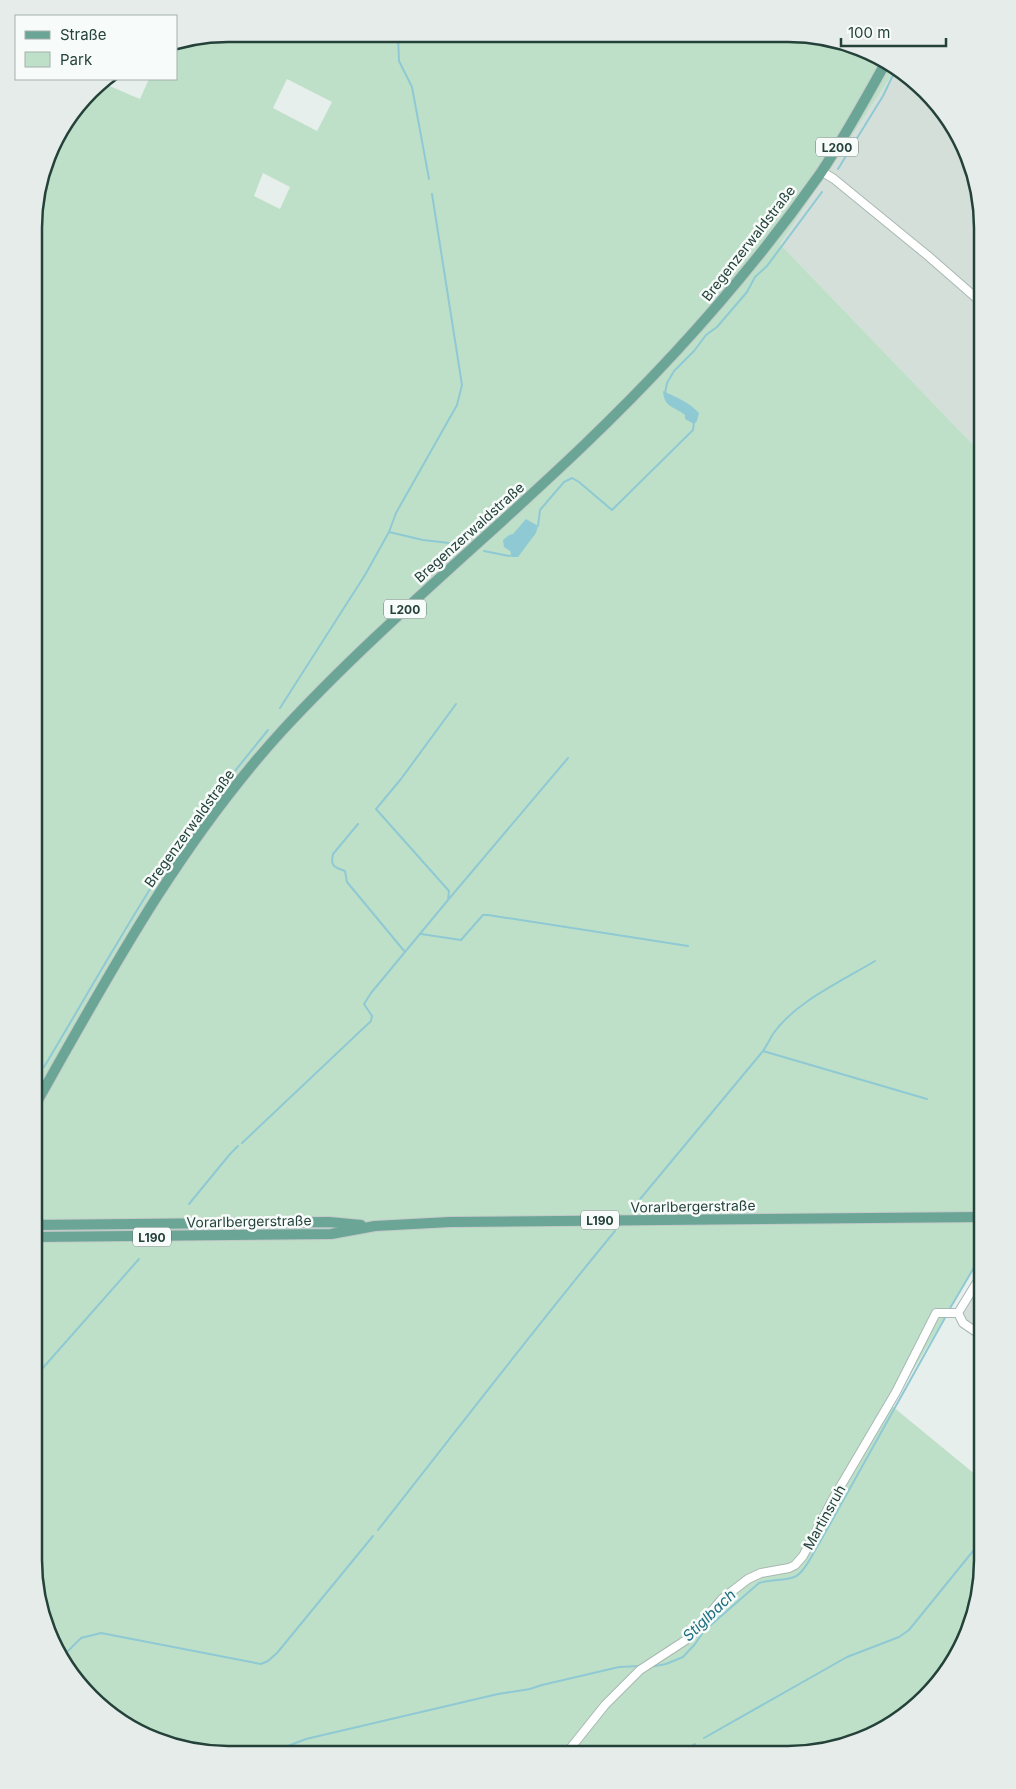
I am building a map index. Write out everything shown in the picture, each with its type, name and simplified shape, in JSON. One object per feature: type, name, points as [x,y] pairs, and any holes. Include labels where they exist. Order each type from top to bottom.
[{"type":"main road","name":"Bregenzerwaldstraße","points":[[42,1093],[157,895],[197,836],[239,781],[332,678],[583,446],[647,382],[706,318],[766,245],[821,171],[850,126],[882,68]]},
{"type":"main road","name":"Vorarlbergerstraße","points":[[42,1225],[329,1222],[375,1226],[495,1221],[974,1217]]},
{"type":"main road","name":"Vorarlbergerstraße","points":[[42,1238],[331,1234],[375,1226]]},
{"type":"street","points":[[821,171],[834,179],[974,296]]},
{"type":"street","points":[[974,1286],[955,1313],[963,1323],[974,1331]]},
{"type":"street","name":"Martinsruh","points":[[572,1746],[605,1705],[640,1670],[689,1638],[722,1599],[748,1579],[761,1573],[789,1568],[799,1561],[896,1392],[936,1313],[955,1313]]},
{"type":"shaded area","points":[[892,75],[901,81],[935,115],[949,136],[964,169],[970,192],[974,229],[974,446],[780,244]]},
{"type":"shaded area","points":[[974,1295],[974,1326],[961,1316]]},
{"type":"green space","points":[[229,42],[787,42],[824,46],[847,52],[892,75],[780,244],[974,446],[974,1268],[892,1406],[974,1473],[974,1560],[970,1597],[964,1620],[942,1664],[919,1692],[901,1708],[880,1722],[859,1732],[824,1743],[799,1746],[204,1745],[169,1737],[136,1722],[115,1708],[81,1674],[67,1653],[57,1632],[46,1597],[42,1560],[42,229],[46,192],[52,169],[67,136],[81,115],[109,86],[140,99],[149,80],[178,80],[178,50],[204,44]],"holes":[[[287,79],[332,102],[317,131],[273,108]],[[263,173],[290,187],[280,209],[254,196]]]},
{"type":"water","points":[[663,391],[695,409],[699,413],[697,421],[694,424],[685,419],[685,415],[670,406],[665,401]]},
{"type":"water","points":[[526,519],[538,526],[536,533],[518,557],[512,557],[510,551],[504,547],[503,540],[513,534]]},
{"type":"waterway","points":[[398,42],[399,61],[412,87],[429,179]]},
{"type":"waterway","points":[[838,169],[883,96],[893,75]]},
{"type":"waterway","points":[[665,393],[667,383],[674,371],[694,351],[706,335],[717,327],[747,292],[755,277],[767,266],[822,192]]},
{"type":"waterway","points":[[389,532],[396,513],[457,405],[462,385],[432,194]]},
{"type":"waterway","points":[[538,526],[540,510],[564,482],[572,478],[612,510],[693,430],[694,422]]},
{"type":"waterway","points":[[280,708],[365,575],[389,532],[423,540],[449,543]]},
{"type":"waterway","points":[[484,551],[509,556],[513,555]]},
{"type":"waterway","points":[[242,1143],[371,1021],[372,1016],[364,1004],[448,900],[449,891],[376,809],[401,779],[456,704]]},
{"type":"waterway","points":[[44,1067],[171,856],[206,808],[268,730]]},
{"type":"waterway","points":[[448,900],[568,758]]},
{"type":"waterway","points":[[358,824],[333,854],[332,862],[336,867],[345,871],[347,882],[405,952]]},
{"type":"waterway","points":[[421,934],[461,940],[483,915],[488,915],[688,946]]},
{"type":"waterway","points":[[763,1051],[782,1022],[806,1002],[875,961]]},
{"type":"waterway","points":[[631,1210],[763,1051],[927,1099]]},
{"type":"waterway","points":[[189,1204],[238,1146]]},
{"type":"waterway","points":[[378,1530],[525,1342],[615,1231]]},
{"type":"waterway","points":[[42,1369],[139,1259]]},
{"type":"waterway","name":"Stiglbach","points":[[949,1310],[974,1268]]},
{"type":"waterway","name":"Stiglbach","points":[[650,1667],[666,1664],[683,1657],[704,1631],[759,1583],[790,1578],[801,1572],[809,1562],[946,1316]]},
{"type":"waterway","points":[[67,1652],[81,1638],[101,1633],[261,1664],[277,1653],[373,1536]]},
{"type":"waterway","points":[[704,1738],[847,1657],[899,1637],[909,1630],[974,1550]]},
{"type":"waterway","name":"Stiglbach","points":[[288,1746],[306,1739],[498,1694],[530,1689],[619,1667],[640,1666]]}]
